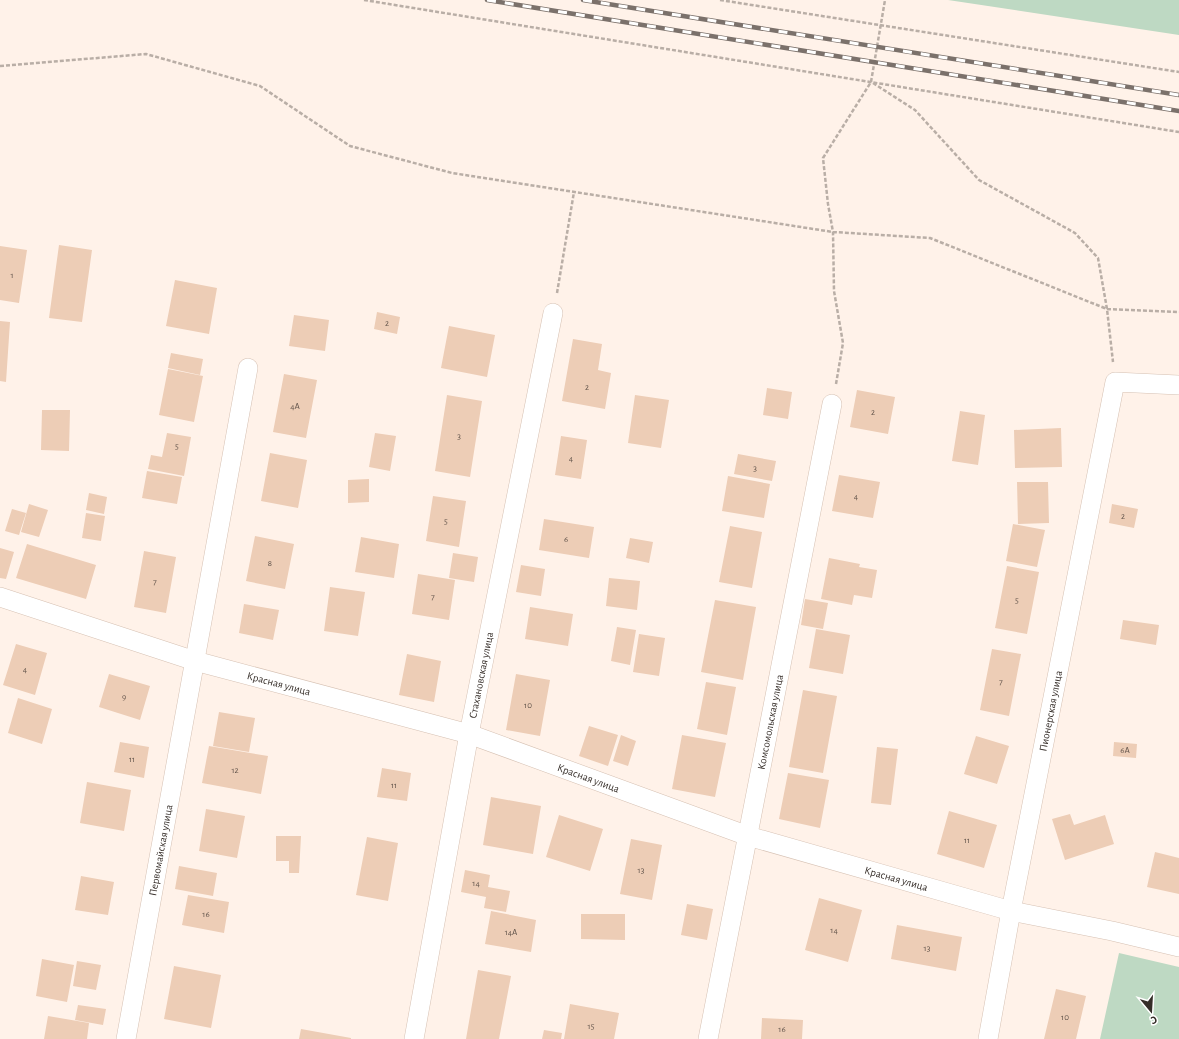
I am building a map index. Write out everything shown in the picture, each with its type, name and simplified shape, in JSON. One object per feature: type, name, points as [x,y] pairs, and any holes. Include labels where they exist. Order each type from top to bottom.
[{"type":"street","name":"Стахановская улица","points":[[414,1039],[469,734],[554,313]]},
{"type":"street","name":"Первомайская улица","points":[[126,1039],[248,368]]},
{"type":"street","points":[[1115,382],[1179,385]]},
{"type":"street","name":"Пионерская улица","points":[[988,1039],[1011,911],[1115,382]]},
{"type":"street","name":"Комсомольская улица","points":[[708,1039],[832,404]]},
{"type":"street","name":"Красная улица","points":[[0,597],[195,661],[469,734],[748,836],[1011,911],[1112,931],[1179,947]]},
{"type":"path","points":[[364,0],[1179,132]]},
{"type":"path","points":[[720,0],[1179,72]]},
{"type":"path","points":[[832,404],[843,343],[834,291],[833,232],[828,204],[823,158],[871,82],[885,0]]},
{"type":"path","points":[[0,66],[146,54],[260,86],[350,146],[452,173],[833,232],[930,238],[1107,309],[1179,312]]},
{"type":"path","points":[[871,82],[915,110],[980,180],[1075,233],[1098,258],[1107,309],[1115,382]]},
{"type":"path","points":[[554,313],[574,192]]},
{"type":"green space","points":[[948,0],[1179,0],[1179,35]]},
{"type":"green space","points":[[1119,953],[1179,967],[1179,1039],[1100,1039]]},
{"type":"building","points":[[59,245],[92,250],[82,322],[49,318]]},
{"type":"building","points":[[0,246],[27,250],[19,303],[0,300]]},
{"type":"building","points":[[175,280],[217,288],[209,334],[166,326]]},
{"type":"building","points":[[377,312],[400,317],[397,334],[374,329]]},
{"type":"building","points":[[294,315],[329,320],[325,351],[289,346]]},
{"type":"building","points":[[0,321],[10,322],[6,382],[0,381]]},
{"type":"building","points":[[449,326],[495,335],[487,377],[441,368]]},
{"type":"building","points":[[573,339],[602,344],[598,370],[611,373],[605,409],[562,401]]},
{"type":"building","points":[[171,353],[203,359],[200,375],[168,368]]},
{"type":"building","points":[[168,369],[203,376],[194,422],[159,415]]},
{"type":"building","points":[[284,374],[317,380],[306,438],[273,432]]},
{"type":"building","points":[[767,388],[792,392],[788,419],[763,415]]},
{"type":"building","points":[[857,390],[895,397],[888,434],[850,427]]},
{"type":"building","points":[[447,395],[482,401],[470,477],[435,471]]},
{"type":"building","points":[[635,395],[669,400],[661,448],[628,443]]},
{"type":"building","points":[[42,410],[70,410],[69,451],[41,450]]},
{"type":"building","points":[[960,411],[985,415],[978,465],[952,461]]},
{"type":"building","points":[[1061,428],[1062,467],[1015,468],[1014,430]]},
{"type":"building","points":[[167,433],[191,437],[184,476],[148,469],[151,455],[162,457]]},
{"type":"building","points":[[375,433],[396,436],[390,471],[369,467]]},
{"type":"building","points":[[561,436],[587,440],[581,479],[555,475]]},
{"type":"building","points":[[270,453],[307,460],[298,508],[261,501]]},
{"type":"building","points":[[738,454],[776,461],[772,481],[734,474]]},
{"type":"building","points":[[147,471],[182,477],[177,504],[142,498]]},
{"type":"building","points":[[839,475],[880,482],[873,518],[832,511]]},
{"type":"building","points":[[728,476],[770,484],[764,518],[722,511]]},
{"type":"building","points":[[369,479],[369,502],[348,503],[348,480]]},
{"type":"building","points":[[1017,482],[1048,482],[1049,523],[1018,524]]},
{"type":"building","points":[[89,493],[107,497],[104,514],[86,510]]},
{"type":"building","points":[[433,496],[466,501],[459,547],[426,541]]},
{"type":"building","points":[[29,504],[48,510],[39,537],[21,532]]},
{"type":"building","points":[[1112,504],[1138,509],[1134,528],[1109,523]]},
{"type":"building","points":[[12,509],[26,513],[19,535],[5,531]]},
{"type":"building","points":[[86,513],[105,516],[101,541],[82,538]]},
{"type":"building","points":[[544,519],[594,527],[589,558],[539,550]]},
{"type":"building","points":[[1013,524],[1045,530],[1037,567],[1006,561]]},
{"type":"building","points":[[730,526],[762,532],[752,588],[719,582]]},
{"type":"building","points":[[255,536],[294,544],[285,589],[246,581]]},
{"type":"building","points":[[361,537],[399,544],[394,578],[355,572]]},
{"type":"building","points":[[630,538],[653,542],[649,563],[626,558]]},
{"type":"building","points":[[27,544],[96,565],[86,599],[16,578]]},
{"type":"building","points":[[0,548],[14,552],[6,579],[0,578]]},
{"type":"building","points":[[144,551],[176,557],[166,613],[134,607]]},
{"type":"building","points":[[453,553],[478,557],[474,582],[449,578]]},
{"type":"building","points":[[829,558],[860,564],[859,567],[877,570],[872,598],[854,595],[852,605],[821,599]]},
{"type":"building","points":[[521,565],[545,569],[541,596],[516,592]]},
{"type":"building","points":[[1007,566],[1039,572],[1027,634],[995,628]]},
{"type":"building","points":[[418,574],[455,580],[449,620],[412,614]]},
{"type":"building","points":[[609,578],[640,581],[637,610],[606,606]]},
{"type":"building","points":[[330,587],[365,592],[358,636],[324,631]]},
{"type":"building","points":[[805,599],[828,603],[823,629],[801,625]]},
{"type":"building","points":[[715,600],[756,607],[743,680],[701,672]]},
{"type":"building","points":[[244,604],[279,610],[273,640],[239,633]]},
{"type":"building","points":[[530,607],[573,614],[568,646],[525,639]]},
{"type":"building","points":[[1123,620],[1159,625],[1156,645],[1120,639]]},
{"type":"building","points":[[617,627],[636,630],[630,665],[611,661]]},
{"type":"building","points":[[816,629],[850,635],[843,674],[809,668]]},
{"type":"building","points":[[639,634],[665,638],[659,676],[633,672]]},
{"type":"building","points":[[16,644],[47,653],[35,695],[3,685]]},
{"type":"building","points":[[992,649],[1021,654],[1009,716],[980,710]]},
{"type":"building","points":[[407,654],[441,661],[434,702],[399,695]]},
{"type":"building","points":[[109,674],[150,686],[140,720],[99,707]]},
{"type":"building","points":[[516,674],[550,680],[540,736],[506,730]]},
{"type":"building","points":[[706,682],[736,687],[727,735],[697,729]]},
{"type":"building","points":[[803,690],[837,696],[823,773],[789,767]]},
{"type":"building","points":[[18,698],[52,709],[42,744],[8,733]]},
{"type":"building","points":[[219,712],[255,718],[249,752],[213,746]]},
{"type":"building","points":[[589,726],[618,735],[608,766],[579,756]]},
{"type":"building","points":[[621,735],[636,741],[628,766],[613,761]]},
{"type":"building","points":[[682,735],[726,743],[715,797],[672,789]]},
{"type":"building","points":[[976,736],[1009,746],[997,784],[964,774]]},
{"type":"building","points":[[120,742],[149,747],[144,778],[114,772]]},
{"type":"building","points":[[1114,742],[1137,744],[1136,758],[1113,756]]},
{"type":"building","points":[[209,746],[268,756],[261,794],[202,783]]},
{"type":"building","points":[[877,747],[898,749],[891,805],[871,803]]},
{"type":"building","points":[[382,768],[411,773],[407,801],[377,797]]},
{"type":"building","points":[[788,773],[829,780],[820,828],[779,819]]},
{"type":"building","points":[[87,782],[131,790],[124,831],[80,823]]},
{"type":"building","points":[[491,797],[541,806],[533,854],[483,845]]},
{"type":"building","points":[[206,809],[245,816],[237,858],[199,851]]},
{"type":"building","points":[[949,811],[997,825],[984,868],[937,854]]},
{"type":"building","points":[[1070,814],[1074,825],[1105,815],[1114,844],[1065,860],[1052,819]]},
{"type":"building","points":[[559,815],[603,829],[590,871],[546,857]]},
{"type":"building","points":[[276,836],[301,836],[299,873],[289,873],[289,861],[276,861]]},
{"type":"building","points":[[367,837],[398,843],[388,901],[356,895]]},
{"type":"building","points":[[631,839],[662,845],[652,900],[620,894]]},
{"type":"building","points":[[1155,852],[1179,858],[1179,894],[1147,887]]},
{"type":"building","points":[[179,866],[217,873],[213,896],[175,889]]},
{"type":"building","points":[[465,870],[490,875],[488,887],[510,891],[506,912],[484,908],[486,897],[461,892]]},
{"type":"building","points":[[81,876],[114,882],[108,915],[75,910]]},
{"type":"building","points":[[188,895],[229,902],[224,933],[182,925]]},
{"type":"building","points":[[819,898],[862,910],[848,962],[805,950]]},
{"type":"building","points":[[687,904],[713,909],[707,940],[681,935]]},
{"type":"building","points":[[491,911],[536,920],[531,952],[485,944]]},
{"type":"building","points":[[581,914],[625,914],[625,940],[581,939]]},
{"type":"building","points":[[897,925],[962,937],[956,971],[891,959]]},
{"type":"building","points":[[42,959],[74,965],[67,1002],[36,996]]},
{"type":"building","points":[[77,961],[101,965],[96,990],[73,986]]},
{"type":"building","points":[[174,966],[221,975],[211,1028],[164,1019]]},
{"type":"building","points":[[478,970],[511,976],[499,1039],[466,1039]]},
{"type":"building","points":[[1056,989],[1086,996],[1076,1039],[1044,1039]]},
{"type":"building","points":[[570,1004],[619,1013],[614,1039],[564,1039]]},
{"type":"building","points":[[78,1005],[106,1009],[103,1025],[75,1020]]},
{"type":"building","points":[[48,1016],[89,1023],[87,1039],[44,1039]]},
{"type":"building","points":[[762,1018],[803,1020],[802,1039],[761,1039]]},
{"type":"building","points":[[301,1029],[351,1038],[351,1039],[299,1039]]},
{"type":"building","points":[[544,1030],[562,1033],[561,1039],[542,1039]]},
{"type":"railway","points":[[487,0],[1179,111]]},
{"type":"railway","points":[[583,0],[1179,95]]}]
